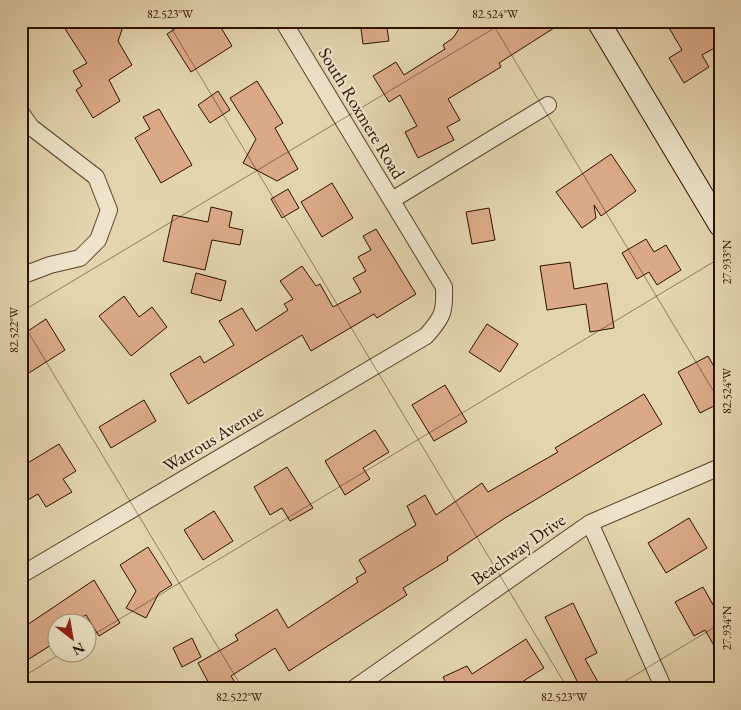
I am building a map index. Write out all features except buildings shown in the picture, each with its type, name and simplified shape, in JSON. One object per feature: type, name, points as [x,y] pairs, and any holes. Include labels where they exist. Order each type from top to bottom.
[{"type":"street","name":"South Roxmere Road","points":[[284,21],[444,287],[445,306],[441,319],[426,336]]},
{"type":"street","points":[[598,21],[720,225]]},
{"type":"street","name":"South Roxmere Road","points":[[392,200],[548,105]]},
{"type":"street","points":[[21,113],[31,127],[96,176],[109,210],[98,240],[80,258],[50,265],[21,276]]},
{"type":"street","name":"Watrous Avenue","points":[[21,575],[426,336]]},
{"type":"street","name":"Beachway Drive","points":[[352,689],[590,523],[720,466]]},
{"type":"street","points":[[590,523],[664,689]]}]
